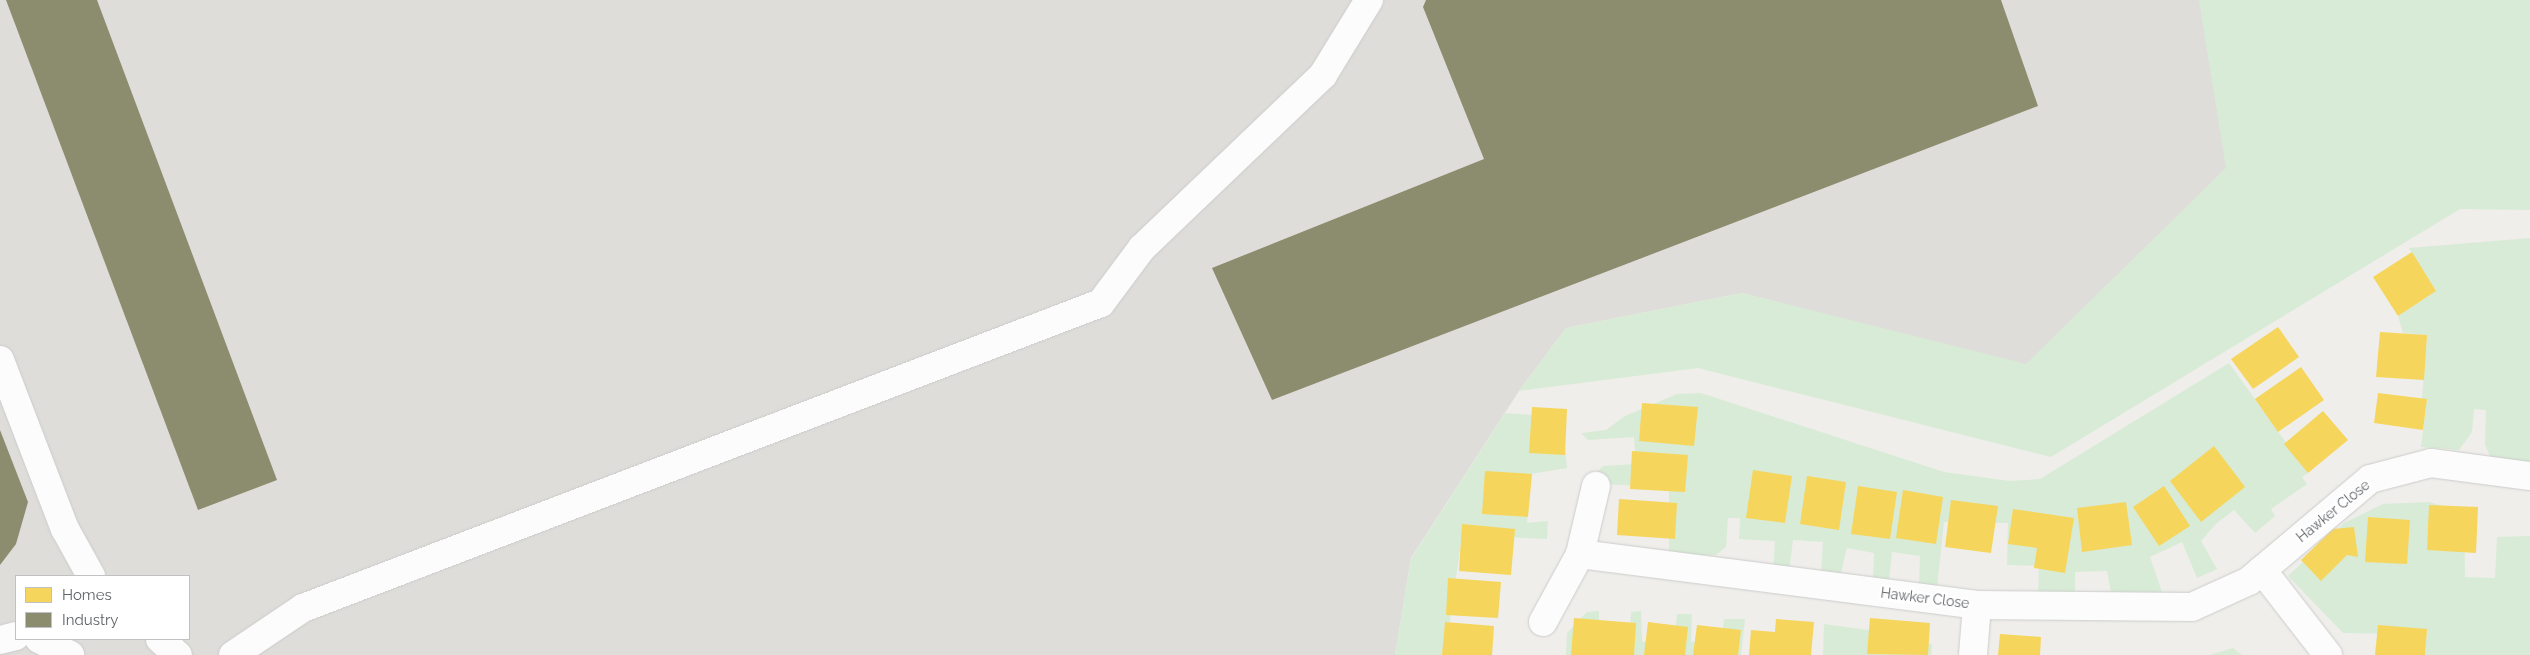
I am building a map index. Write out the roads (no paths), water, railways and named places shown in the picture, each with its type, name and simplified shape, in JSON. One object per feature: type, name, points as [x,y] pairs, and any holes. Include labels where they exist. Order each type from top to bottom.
[{"type":"street","points":[[240,653],[303,608],[1101,303],[1142,248],[1322,75],[1369,0]]},
{"type":"street","points":[[0,360],[65,529],[90,575]]},
{"type":"street","name":"Hawker Close","points":[[1580,554],[1977,605],[2192,607],[2249,581],[2370,479],[2430,463],[2530,476]]},
{"type":"street","points":[[1543,622],[1580,554],[1596,486]]},
{"type":"street","points":[[2262,570],[2328,655]]},
{"type":"street","points":[[1973,655],[1977,605]]},
{"type":"street","points":[[0,640],[15,636]]},
{"type":"street","points":[[41,640],[70,655]]},
{"type":"street","points":[[161,640],[178,655]]}]
